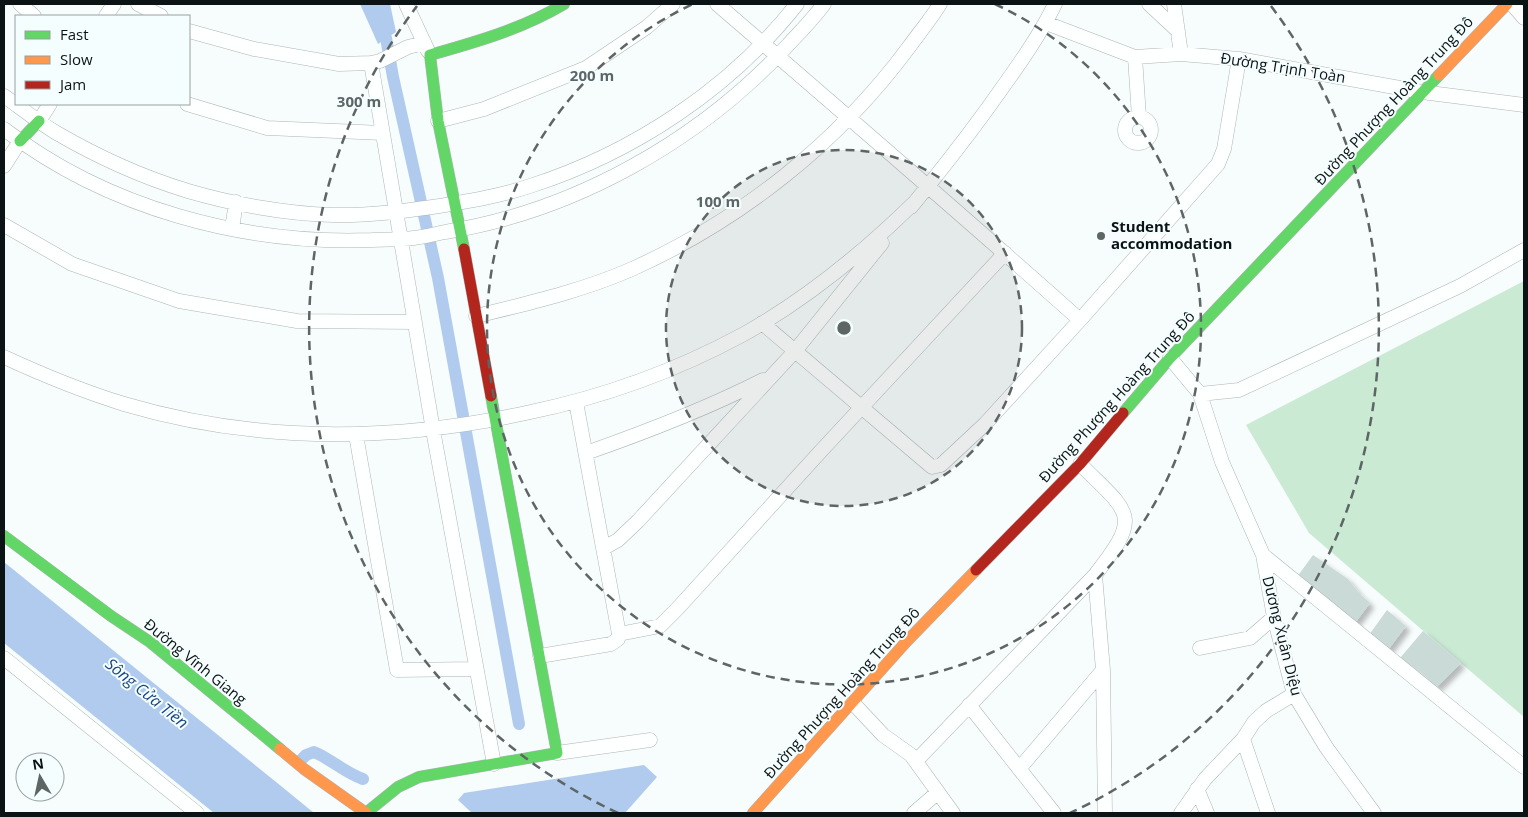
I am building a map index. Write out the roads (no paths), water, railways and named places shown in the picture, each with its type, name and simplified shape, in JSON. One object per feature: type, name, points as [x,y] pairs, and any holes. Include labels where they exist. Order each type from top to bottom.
[{"type":"street","points":[[20,4],[33,15]]},
{"type":"street","points":[[107,15],[114,4]]},
{"type":"street","points":[[138,4],[159,15]]},
{"type":"street","points":[[406,4],[427,49],[438,121],[456,204],[476,316],[489,421],[540,656],[557,753]]},
{"type":"street","points":[[190,31],[254,49],[340,64],[376,62],[408,47],[427,49],[476,42],[546,16],[564,4]]},
{"type":"street","points":[[438,121],[484,110],[586,68],[647,27],[673,4]]},
{"type":"street","points":[[717,4],[929,186],[1080,320]]},
{"type":"street","points":[[17,105],[54,131],[119,165],[188,191],[259,208],[332,215],[403,212],[456,204],[529,186],[599,159],[665,123],[726,78],[779,26],[797,4]]},
{"type":"street","points":[[4,129],[20,142],[82,177],[138,202],[181,217],[232,229],[312,240],[357,241],[407,238],[461,230],[529,212],[594,186],[656,153],[714,113],[768,67],[824,4]]},
{"type":"street","points":[[476,316],[555,297],[631,269],[704,232],[771,187],[833,134],[888,75],[940,4]]},
{"type":"street","points":[[604,548],[618,540],[638,520],[795,351],[967,137],[1021,61],[1046,23],[1055,4]]},
{"type":"street","points":[[1149,4],[1178,31]]},
{"type":"street","points":[[1174,4],[1181,54]]},
{"type":"street","name":"Đường Phượng Hoàng Trung Đô","points":[[753,813],[906,642],[1080,464],[1170,358],[1507,4]]},
{"type":"street","points":[[1512,4],[1524,18]]},
{"type":"street","name":"Đường Trịnh Toàn","points":[[1046,23],[1135,58],[1181,54],[1239,59],[1422,92],[1524,105]]},
{"type":"street","points":[[1135,58],[1139,117]]},
{"type":"street","points":[[762,323],[932,467],[941,464],[985,424],[1218,164],[1224,149],[1239,59]]},
{"type":"street","points":[[376,62],[383,133],[403,212],[415,322],[438,429],[476,668],[494,764]]},
{"type":"street","points":[[4,96],[15,104]]},
{"type":"street","points":[[4,166],[49,105]]},
{"type":"street","points":[[190,105],[268,128],[383,133]]},
{"type":"street","points":[[4,357],[51,378],[124,404],[200,422],[278,432],[356,435],[438,429],[489,421],[576,402],[619,389],[679,366],[720,346],[762,323],[806,295],[884,232],[916,201]]},
{"type":"street","points":[[232,229],[236,202]]},
{"type":"street","points":[[4,225],[72,264],[178,301],[297,321],[415,322]]},
{"type":"street","points":[[1200,394],[1239,390],[1460,286],[1524,250]]},
{"type":"street","points":[[619,634],[660,626],[1005,253]]},
{"type":"street","points":[[1170,358],[1200,394],[1222,462],[1263,556],[1524,767]]},
{"type":"street","points":[[586,453],[734,395],[773,374]]},
{"type":"street","points":[[540,656],[611,644],[618,639],[619,634],[576,402]]},
{"type":"street","points":[[356,435],[397,670],[476,668]]},
{"type":"street","points":[[916,761],[1095,575],[1118,544],[1125,529],[1126,519],[1123,509],[1080,464]]},
{"type":"street","name":"Đường Vĩnh Giang","points":[[4,536],[111,616],[150,642],[304,769],[366,813]]},
{"type":"street","name":"Dương Xuân Diệu","points":[[1263,556],[1274,617],[1294,694],[1326,747],[1374,813]]},
{"type":"street","points":[[1095,575],[1102,670],[1105,813]]},
{"type":"street","points":[[1200,648],[1250,638],[1274,617]]},
{"type":"street","points":[[4,658],[197,813]]},
{"type":"street","points":[[1019,769],[1102,670]]},
{"type":"street","points":[[1181,813],[1214,768],[1243,740],[1254,722],[1294,694]]},
{"type":"street","points":[[853,703],[883,735],[907,751],[953,813]]},
{"type":"street","points":[[969,705],[1054,813]]},
{"type":"street","points":[[366,813],[408,781],[431,774],[650,740]]},
{"type":"street","points":[[1243,740],[1268,813]]},
{"type":"street","points":[[1197,789],[1207,813]]},
{"type":"street","points":[[914,813],[937,793]]},
{"type":"water","points":[[360,4],[390,4],[396,32],[378,44]]},
{"type":"water","name":"Sông Cửa Tiền","points":[[4,562],[314,813],[214,813],[4,643]]},
{"type":"water","points":[[644,765],[657,777],[625,813],[472,813],[458,800],[464,793]]},
{"type":"waterway","points":[[386,38],[438,278],[519,724]]},
{"type":"waterway","points":[[301,760],[306,755],[314,752],[363,779]]},
{"type":"place","name":"Student accommodation","points":[[1101,236]]}]
